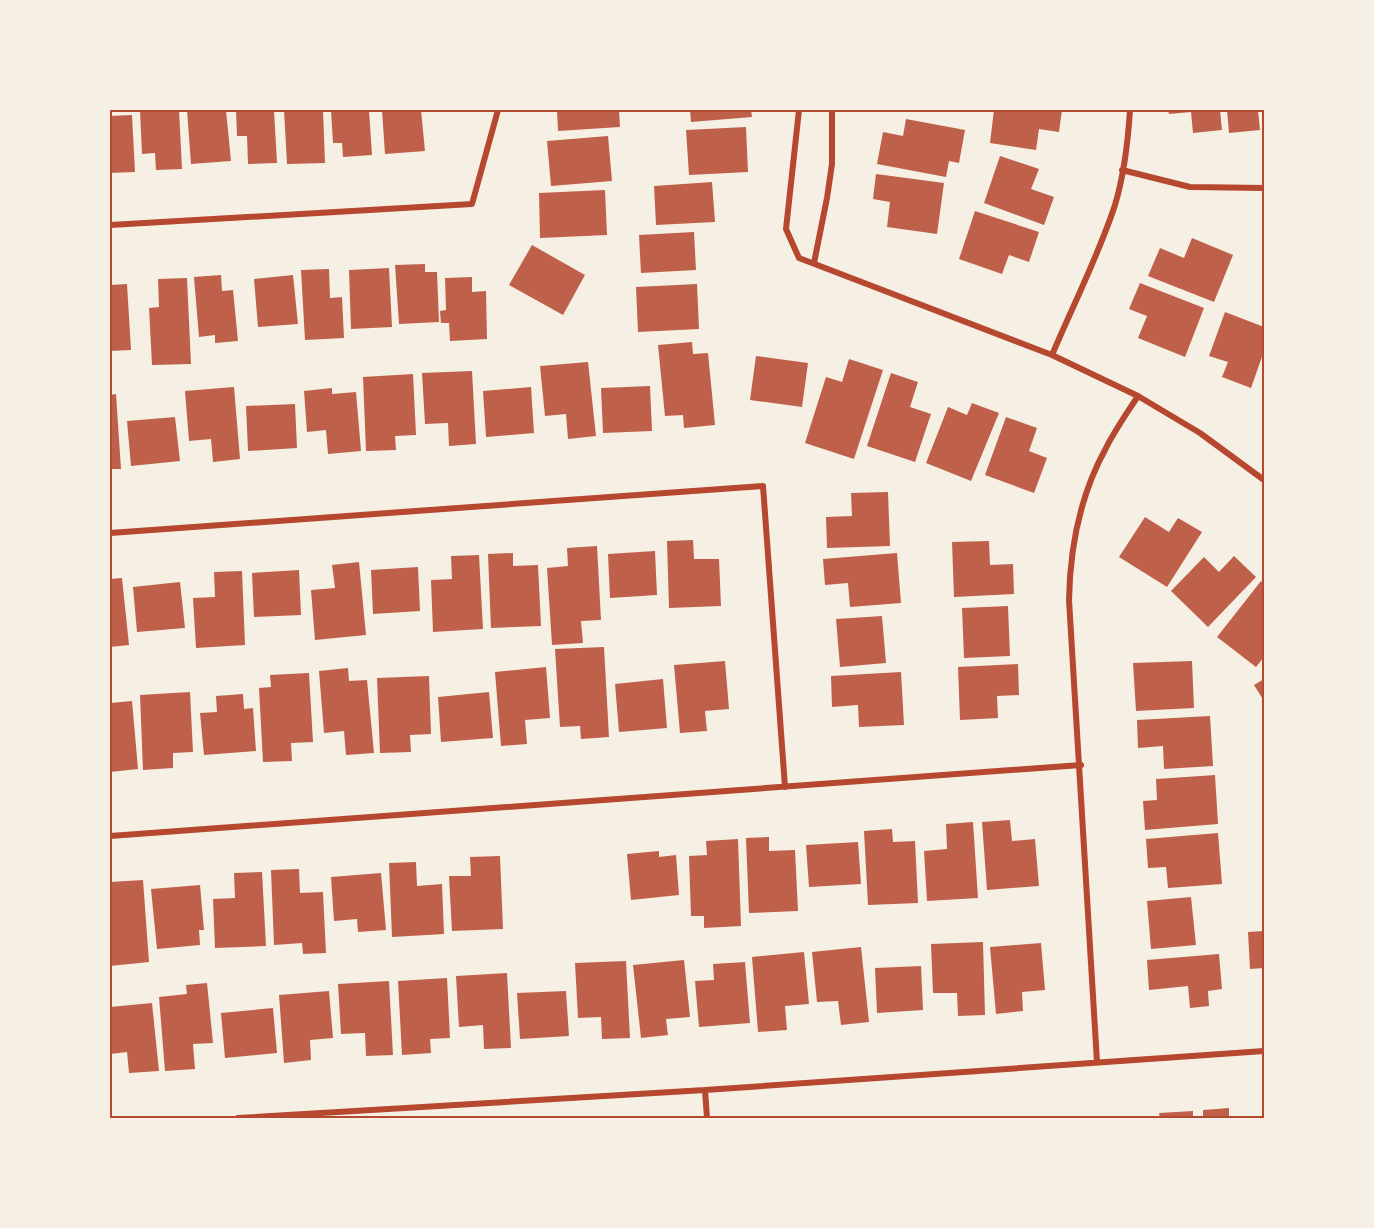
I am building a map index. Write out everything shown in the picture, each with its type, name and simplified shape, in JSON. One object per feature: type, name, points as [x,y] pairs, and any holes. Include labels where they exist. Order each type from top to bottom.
[{"type":"street","points":[[110,225],[472,204],[498,110]]},
{"type":"street","points":[[799,110],[786,229],[800,258],[1052,354],[1138,396],[1200,433],[1264,480]]},
{"type":"street","points":[[814,263],[832,164],[832,110]]},
{"type":"street","points":[[1052,354],[1102,242],[1115,203],[1129,132],[1130,110]]},
{"type":"street","points":[[1122,170],[1190,187],[1264,188]]},
{"type":"street","points":[[1097,1062],[1069,600],[1070,565],[1074,535],[1089,484],[1106,447],[1138,396]]},
{"type":"street","points":[[110,533],[763,486],[785,787]]},
{"type":"street","points":[[110,836],[1080,765]]},
{"type":"street","points":[[238,1119],[705,1090],[1264,1051]]},
{"type":"street","points":[[705,1090],[707,1119]]},
{"type":"building","points":[[140,110],[179,110],[182,169],[156,170],[155,153],[142,154]]},
{"type":"building","points":[[187,110],[226,110],[231,161],[191,164]]},
{"type":"building","points":[[236,110],[274,110],[277,163],[248,164],[247,136],[237,136]]},
{"type":"building","points":[[284,110],[323,110],[325,163],[287,164]]},
{"type":"building","points":[[331,110],[369,110],[372,155],[343,157],[342,143],[333,143]]},
{"type":"building","points":[[382,110],[421,110],[425,151],[385,154]]},
{"type":"building","points":[[557,110],[619,110],[620,127],[558,131]]},
{"type":"building","points":[[690,110],[751,110],[752,117],[691,122]]},
{"type":"building","points":[[994,110],[1062,110],[1059,132],[1039,129],[1036,150],[990,143]]},
{"type":"building","points":[[1168,110],[1220,110],[1222,130],[1193,133],[1191,112],[1169,114]]},
{"type":"building","points":[[1227,110],[1258,110],[1260,130],[1229,133]]},
{"type":"building","points":[[132,115],[135,172],[110,173],[110,116]]},
{"type":"building","points":[[906,119],[965,130],[959,163],[949,161],[946,177],[877,164],[883,132],[903,136]]},
{"type":"building","points":[[746,127],[748,172],[689,175],[686,130]]},
{"type":"building","points":[[608,136],[612,181],[551,186],[547,141]]},
{"type":"building","points":[[1000,156],[1039,169],[1031,189],[1054,197],[1044,225],[984,203]]},
{"type":"building","points":[[876,174],[944,183],[937,234],[887,227],[890,202],[873,199]]},
{"type":"building","points":[[712,182],[715,222],[656,225],[654,186]]},
{"type":"building","points":[[605,190],[607,235],[540,238],[539,193]]},
{"type":"building","points":[[975,211],[1039,232],[1029,262],[1009,255],[1002,274],[959,259]]},
{"type":"building","points":[[694,232],[696,270],[641,273],[639,235]]},
{"type":"building","points":[[1192,238],[1233,255],[1214,302],[1148,276],[1160,248],[1184,258]]},
{"type":"building","points":[[532,245],[585,275],[563,315],[509,285]]},
{"type":"building","points":[[425,264],[425,272],[437,272],[439,322],[399,324],[395,265]]},
{"type":"building","points":[[389,268],[392,327],[351,329],[349,270]]},
{"type":"building","points":[[329,269],[330,298],[342,297],[344,338],[305,340],[301,270]]},
{"type":"building","points":[[221,275],[222,291],[233,290],[238,341],[215,343],[215,335],[199,337],[194,277]]},
{"type":"building","points":[[293,275],[298,324],[258,327],[254,279]]},
{"type":"building","points":[[472,277],[472,292],[486,291],[487,339],[450,341],[449,323],[441,323],[440,311],[446,310],[445,278]]},
{"type":"building","points":[[187,278],[191,364],[152,365],[149,308],[159,307],[158,279]]},
{"type":"building","points":[[1140,283],[1204,308],[1185,357],[1138,338],[1147,316],[1129,309]]},
{"type":"building","points":[[127,284],[131,350],[110,351],[110,285]]},
{"type":"building","points":[[697,284],[699,329],[638,332],[636,287]]},
{"type":"building","points":[[1225,312],[1264,327],[1264,351],[1251,388],[1222,377],[1228,362],[1209,356]]},
{"type":"building","points":[[692,342],[693,354],[708,353],[715,425],[684,428],[683,415],[665,416],[658,345]]},
{"type":"building","points":[[756,356],[808,363],[802,407],[750,400]]},
{"type":"building","points":[[849,359],[883,370],[854,459],[805,443],[826,377],[842,382]]},
{"type":"building","points":[[588,362],[596,436],[568,439],[566,414],[545,416],[540,366]]},
{"type":"building","points":[[472,371],[476,444],[449,446],[448,423],[425,424],[422,373]]},
{"type":"building","points":[[891,373],[918,382],[910,407],[931,414],[915,462],[867,446]]},
{"type":"building","points":[[413,374],[416,435],[395,436],[396,450],[366,451],[363,377]]},
{"type":"building","points":[[650,386],[652,431],[603,433],[601,388]]},
{"type":"building","points":[[234,387],[240,459],[213,462],[211,439],[189,441],[185,391]]},
{"type":"building","points":[[531,387],[534,433],[486,437],[483,391]]},
{"type":"building","points":[[332,388],[332,394],[356,392],[361,451],[328,454],[326,430],[307,432],[304,391]]},
{"type":"building","points":[[116,394],[121,469],[110,469],[110,395]]},
{"type":"building","points":[[972,403],[999,413],[971,481],[926,463],[948,407],[967,415]]},
{"type":"building","points":[[295,404],[297,448],[248,451],[246,406]]},
{"type":"building","points":[[175,417],[180,461],[131,466],[127,421]]},
{"type":"building","points":[[1006,417],[1037,428],[1029,451],[1047,458],[1034,493],[985,475]]},
{"type":"building","points":[[888,492],[890,546],[827,548],[826,517],[852,516],[851,493]]},
{"type":"building","points":[[1145,517],[1169,532],[1178,518],[1202,532],[1167,587],[1119,557]]},
{"type":"building","points":[[693,540],[694,559],[719,559],[721,606],[669,608],[667,541]]},
{"type":"building","points":[[989,541],[990,565],[1013,564],[1014,594],[954,597],[952,542]]},
{"type":"building","points":[[597,546],[601,620],[581,621],[583,643],[552,645],[547,568],[568,566],[567,548]]},
{"type":"building","points":[[655,551],[657,595],[610,598],[608,554]]},
{"type":"building","points":[[513,553],[513,566],[538,565],[541,626],[491,628],[488,554]]},
{"type":"building","points":[[897,553],[901,603],[850,607],[848,583],[825,585],[823,559]]},
{"type":"building","points":[[479,555],[483,629],[433,632],[431,580],[452,579],[451,556]]},
{"type":"building","points":[[1234,556],[1256,577],[1208,627],[1171,591],[1204,557],[1219,572]]},
{"type":"building","points":[[359,562],[366,635],[315,640],[311,590],[335,588],[332,565]]},
{"type":"building","points":[[418,567],[420,611],[373,614],[371,570]]},
{"type":"building","points":[[299,570],[301,615],[254,617],[252,573]]},
{"type":"building","points":[[242,571],[245,645],[196,648],[193,598],[215,597],[214,572]]},
{"type":"building","points":[[122,578],[129,645],[110,647],[110,579]]},
{"type":"building","points":[[1261,581],[1264,584],[1264,657],[1256,667],[1217,637]]},
{"type":"building","points":[[180,582],[185,628],[137,632],[133,587]]},
{"type":"building","points":[[1008,606],[1010,656],[964,658],[962,608]]},
{"type":"building","points":[[882,616],[886,663],[840,667],[836,619]]},
{"type":"building","points":[[604,647],[609,737],[581,739],[580,726],[560,727],[555,649]]},
{"type":"building","points":[[725,661],[729,709],[705,711],[707,731],[680,733],[674,665]]},
{"type":"building","points":[[1192,661],[1194,708],[1136,711],[1133,663]]},
{"type":"building","points":[[1018,664],[1019,695],[997,696],[998,718],[960,720],[958,667]]},
{"type":"building","points":[[546,667],[550,718],[525,720],[527,744],[501,746],[495,672]]},
{"type":"building","points":[[348,668],[349,681],[367,680],[374,753],[346,755],[344,731],[324,733],[319,671]]},
{"type":"building","points":[[901,672],[904,725],[859,727],[858,705],[832,707],[831,676]]},
{"type":"building","points":[[309,673],[313,742],[291,743],[292,761],[263,762],[259,688],[271,687],[270,675]]},
{"type":"building","points":[[429,676],[431,734],[410,735],[411,752],[380,753],[377,678]]},
{"type":"building","points":[[663,679],[667,728],[619,732],[615,684]]},
{"type":"building","points":[[1264,679],[1264,701],[1254,685]]},
{"type":"building","points":[[190,692],[193,752],[173,753],[173,768],[143,770],[140,695]]},
{"type":"building","points":[[489,692],[493,738],[441,742],[438,697]]},
{"type":"building","points":[[243,694],[244,709],[253,708],[256,751],[204,755],[200,713],[217,712],[216,696]]},
{"type":"building","points":[[132,701],[138,769],[110,772],[110,703]]},
{"type":"building","points":[[1210,716],[1213,766],[1164,769],[1163,746],[1138,748],[1137,720]]},
{"type":"building","points":[[1215,775],[1218,824],[1145,830],[1143,801],[1157,800],[1156,779]]},
{"type":"building","points":[[1010,820],[1012,841],[1035,839],[1039,886],[987,890],[982,822]]},
{"type":"building","points":[[973,822],[978,898],[927,901],[924,851],[947,849],[946,824]]},
{"type":"building","points":[[892,829],[893,842],[915,841],[918,903],[868,905],[864,831]]},
{"type":"building","points":[[1218,833],[1222,884],[1168,888],[1166,867],[1148,868],[1146,839]]},
{"type":"building","points":[[769,837],[769,851],[795,850],[798,911],[749,913],[746,838]]},
{"type":"building","points":[[738,839],[741,926],[704,928],[704,916],[691,916],[689,856],[707,855],[706,841]]},
{"type":"building","points":[[858,842],[861,884],[809,887],[806,845]]},
{"type":"building","points":[[659,851],[659,857],[676,855],[679,895],[631,900],[627,854]]},
{"type":"building","points":[[500,856],[503,929],[452,931],[449,876],[471,876],[470,857]]},
{"type":"building","points":[[416,862],[417,886],[442,884],[444,934],[392,937],[389,863]]},
{"type":"building","points":[[299,869],[300,893],[323,892],[326,953],[303,954],[302,943],[274,945],[271,870]]},
{"type":"building","points":[[262,872],[266,946],[215,948],[213,899],[235,898],[234,873]]},
{"type":"building","points":[[381,873],[386,930],[358,932],[357,919],[334,921],[331,877]]},
{"type":"building","points":[[143,880],[149,962],[110,966],[110,882]]},
{"type":"building","points":[[200,885],[204,930],[199,930],[200,945],[157,949],[151,889]]},
{"type":"building","points":[[1191,897],[1196,945],[1151,949],[1147,901]]},
{"type":"building","points":[[1264,931],[1264,968],[1250,969],[1248,932]]},
{"type":"building","points":[[983,942],[985,1015],[958,1016],[957,993],[933,993],[931,944]]},
{"type":"building","points":[[1041,943],[1045,990],[1022,992],[1023,1011],[996,1014],[990,947]]},
{"type":"building","points":[[861,947],[869,1022],[841,1025],[838,1001],[817,1002],[812,952]]},
{"type":"building","points":[[804,952],[809,1004],[785,1006],[787,1030],[758,1032],[752,957]]},
{"type":"building","points":[[1219,954],[1222,989],[1208,991],[1209,1006],[1190,1008],[1188,986],[1149,990],[1147,960]]},
{"type":"building","points":[[684,960],[690,1017],[666,1019],[668,1035],[641,1038],[633,965]]},
{"type":"building","points":[[626,961],[630,1038],[602,1039],[601,1017],[578,1018],[575,963]]},
{"type":"building","points":[[745,962],[750,1023],[699,1027],[695,981],[714,980],[713,964]]},
{"type":"building","points":[[921,966],[923,1010],[877,1013],[875,968]]},
{"type":"building","points":[[507,973],[511,1048],[484,1049],[483,1025],[459,1027],[456,976]]},
{"type":"building","points":[[447,978],[450,1038],[430,1039],[431,1053],[402,1055],[398,981]]},
{"type":"building","points":[[389,981],[393,1055],[366,1056],[365,1033],[341,1034],[338,984]]},
{"type":"building","points":[[207,983],[213,1043],[193,1044],[195,1069],[165,1071],[159,997],[187,994],[186,985]]},
{"type":"building","points":[[329,991],[333,1038],[310,1040],[311,1060],[284,1063],[279,995]]},
{"type":"building","points":[[566,991],[569,1036],[520,1039],[517,993]]},
{"type":"building","points":[[152,1003],[159,1071],[129,1073],[127,1052],[110,1054],[110,1007]]},
{"type":"building","points":[[273,1008],[277,1053],[225,1058],[221,1013]]},
{"type":"building","points":[[1229,1108],[1229,1118],[1203,1118],[1203,1110]]},
{"type":"building","points":[[1193,1111],[1193,1118],[1160,1118],[1159,1113]]}]
